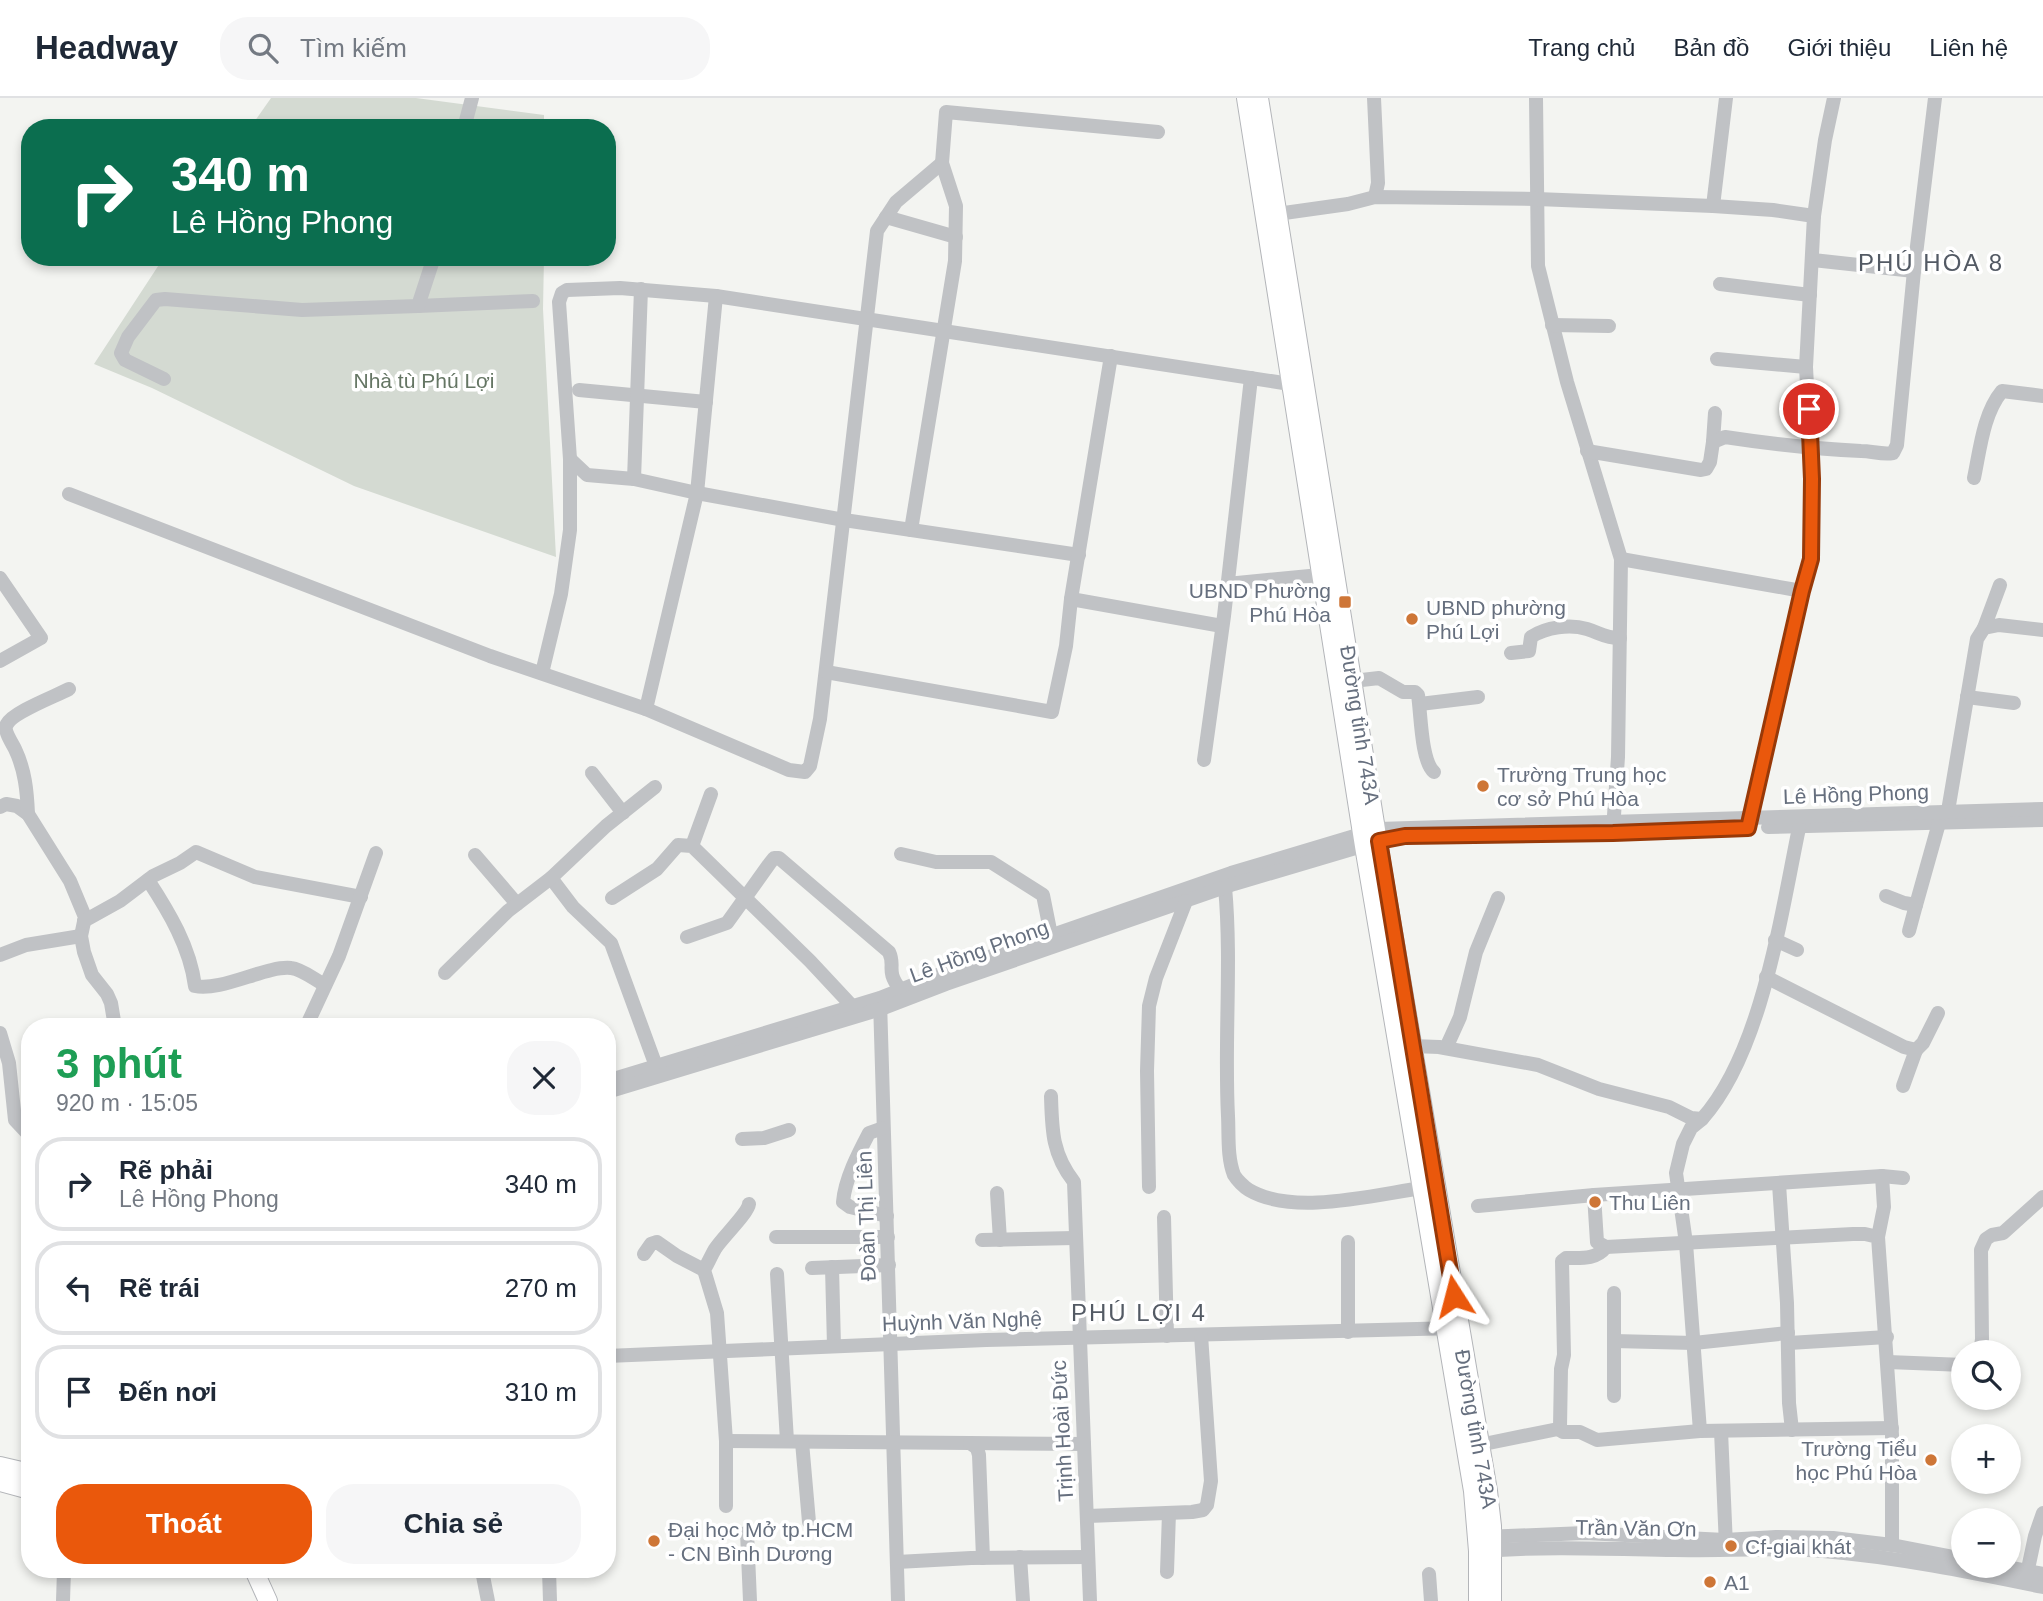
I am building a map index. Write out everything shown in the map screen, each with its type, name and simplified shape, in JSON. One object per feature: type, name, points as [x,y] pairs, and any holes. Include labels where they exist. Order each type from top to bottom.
[{"type":"main road","name":"Đường tỉnh 743A","points":[[1246,98],[1270,215],[1371,837],[1422,1188],[1479,1445],[1485,1544],[1492,1601]]},
{"type":"main road","name":"Đường tỉnh 743A","points":[[1259,98],[1270,215]]},
{"type":"main road","name":"Đường tỉnh 743A","points":[[1317,505],[1320,575],[1353,681],[1371,837],[1412,1046],[1473,1491],[1485,1544],[1478,1601]]},
{"type":"main road","points":[[0,1466],[21,1472]]},
{"type":"main road","points":[[0,1482],[21,1488]]},
{"type":"main road","points":[[258,1578],[268,1601]]},
{"type":"main road","points":[[270,1578],[280,1601]]},
{"type":"street","points":[[466,119],[472,98]]},
{"type":"street","points":[[1374,98],[1378,183],[1375,197]]},
{"type":"street","points":[[1536,98],[1538,265],[1587,451],[1621,559],[1618,757],[1614,828]]},
{"type":"street","points":[[1713,206],[1726,98]]},
{"type":"street","points":[[1750,823],[1811,559],[1811,449],[1806,368],[1814,216],[1834,98]]},
{"type":"street","points":[[1713,442],[1725,438],[1811,449],[1893,453],[1897,445],[1935,98]]},
{"type":"street","points":[[911,530],[955,261],[957,206],[942,163],[946,112],[1158,132]]},
{"type":"street","points":[[69,494],[490,656],[646,709],[789,770],[803,773],[810,766],[826,672],[877,231],[896,202],[942,163]]},
{"type":"street","points":[[1270,215],[1348,204],[1375,197],[1537,199],[1713,206],[1814,216]]},
{"type":"street","points":[[886,217],[956,237]]},
{"type":"street","points":[[1813,260],[1914,271]]},
{"type":"street","points":[[418,306],[431,266]]},
{"type":"street","points":[[1720,284],[1810,295]]},
{"type":"street","points":[[542,673],[561,594],[570,530],[570,459],[560,297],[562,293],[573,289],[641,289],[716,296],[1297,383]]},
{"type":"street","points":[[634,479],[641,289]]},
{"type":"street","points":[[646,709],[697,493],[716,296]]},
{"type":"street","points":[[164,379],[125,359],[121,353],[123,345],[156,300],[302,310],[533,301]]},
{"type":"street","points":[[1552,325],[1609,326]]},
{"type":"street","points":[[826,672],[1052,712],[1066,646],[1071,599],[1111,356]]},
{"type":"street","points":[[1717,359],[1806,368]]},
{"type":"street","points":[[1204,760],[1251,378]]},
{"type":"street","points":[[579,390],[706,402]]},
{"type":"street","points":[[1974,478],[1994,400],[2002,391],[2043,396]]},
{"type":"street","points":[[1587,451],[1706,469],[1710,462],[1715,413]]},
{"type":"street","points":[[570,459],[587,475],[634,479],[844,520],[1079,555]]},
{"type":"street","points":[[1621,559],[1802,591]]},
{"type":"street","points":[[1227,584],[1320,575]]},
{"type":"street","points":[[0,578],[41,638],[0,661]]},
{"type":"street","points":[[1909,931],[1944,817],[1977,639],[1984,628],[2000,585]]},
{"type":"street","points":[[1071,599],[1222,626]]},
{"type":"street","points":[[1984,628],[1999,625],[2043,630]]},
{"type":"street","points":[[1511,653],[1529,651],[1531,637],[1552,628],[1577,627],[1606,638],[1620,638]]},
{"type":"street","points":[[1353,681],[1379,678],[1403,692],[1415,692],[1418,695],[1423,751],[1429,768],[1434,772]]},
{"type":"street","points":[[28,814],[27,788],[19,758],[3,720],[69,689]]},
{"type":"street","points":[[1420,704],[1478,697]]},
{"type":"street","points":[[1967,697],[2014,703]]},
{"type":"street","points":[[592,773],[623,813]]},
{"type":"street","points":[[445,973],[517,904],[655,788]]},
{"type":"street","points":[[692,846],[711,794]]},
{"type":"street","points":[[0,807],[6,804],[17,806],[28,814],[70,881],[85,917],[83,928],[92,975],[107,993],[114,1018]]},
{"type":"street","name":"Lê Hồng Phong","points":[[1750,823],[1799,828],[2043,809]]},
{"type":"street","name":"Lê Hồng Phong","points":[[616,1078],[852,1006],[881,1003],[900,989],[1231,873],[1371,837],[1944,817],[2043,820]]},
{"type":"street","points":[[1700,1431],[1686,1243],[1676,1173],[1683,1144],[1691,1128],[1702,1119],[1721,1092],[1750,1035],[1775,940],[1799,828]]},
{"type":"street","name":"Lê Hồng Phong","points":[[616,1089],[946,984],[1371,837]]},
{"type":"street","points":[[612,898],[657,869],[678,845],[692,846],[747,898],[852,1006]]},
{"type":"street","points":[[0,955],[83,928],[148,880],[195,852],[255,877],[361,897]]},
{"type":"street","points":[[310,1018],[339,956],[376,853]]},
{"type":"street","points":[[901,854],[936,862],[991,862],[1043,895],[1051,935]]},
{"type":"street","points":[[475,855],[517,904]]},
{"type":"street","points":[[687,937],[727,923],[770,863],[779,858],[889,952],[892,957],[891,973],[900,989]]},
{"type":"street","points":[[551,878],[573,907],[611,943],[656,1066]]},
{"type":"street","points":[[148,880],[175,924],[188,956],[195,986],[201,987],[289,967],[325,985]]},
{"type":"street","points":[[1225,887],[1229,933],[1226,991],[1227,1095],[1231,1159],[1235,1177],[1247,1189],[1286,1202],[1311,1203],[1422,1188]]},
{"type":"street","points":[[1886,896],[1916,905]]},
{"type":"street","points":[[1446,1048],[1460,1017],[1474,960],[1497,898]]},
{"type":"street","points":[[1149,1186],[1149,1006],[1156,978],[1186,901]]},
{"type":"street","points":[[1775,940],[1797,950]]},
{"type":"street","points":[[1766,977],[1904,1047],[1916,1050]]},
{"type":"street","name":"Đoàn Thị Liên","points":[[881,1003],[898,1601]]},
{"type":"street","points":[[1903,1086],[1916,1050],[1923,1043],[1938,1013]]},
{"type":"street","points":[[0,1033],[9,1063],[15,1120],[21,1126]]},
{"type":"street","points":[[1412,1046],[1446,1048],[1538,1065],[1599,1089],[1669,1107],[1691,1118],[1702,1119]]},
{"type":"street","name":"Trịnh Hoài Đức","points":[[1051,1096],[1053,1141],[1065,1172],[1074,1182],[1074,1238],[1090,1601]]},
{"type":"street","points":[[883,1128],[869,1133],[852,1170],[843,1202],[850,1207],[887,1216]]},
{"type":"street","points":[[741,1139],[764,1138],[789,1130]]},
{"type":"street","points":[[1882,1177],[1884,1207],[1878,1237],[1892,1428],[1892,1545]]},
{"type":"street","points":[[1478,1206],[1594,1195],[1882,1177],[1903,1178]]},
{"type":"street","points":[[1779,1184],[1792,1430]]},
{"type":"street","points":[[997,1193],[1000,1240]]},
{"type":"street","points":[[1594,1195],[1597,1242],[1606,1247],[1865,1234],[1878,1237]]},
{"type":"street","points":[[1982,1340],[1981,1250],[1986,1239],[2003,1233],[2043,1197]]},
{"type":"street","points":[[726,1506],[726,1441],[717,1312],[704,1270],[715,1249],[749,1209],[750,1204]]},
{"type":"street","points":[[1164,1217],[1167,1336]]},
{"type":"street","points":[[776,1237],[888,1237]]},
{"type":"street","points":[[982,1240],[1074,1238]]},
{"type":"street","points":[[644,1254],[651,1244],[657,1242],[704,1270]]},
{"type":"street","points":[[1348,1242],[1349,1332]]},
{"type":"street","points":[[1558,1429],[1562,1417],[1562,1261],[1566,1258],[1594,1256],[1606,1247]]},
{"type":"street","points":[[812,1268],[889,1265]]},
{"type":"street","points":[[832,1267],[834,1346]]},
{"type":"street","points":[[777,1275],[780,1349],[809,1522]]},
{"type":"street","points":[[1614,1293],[1614,1396]]},
{"type":"street","name":"Huỳnh Văn Nghệ","points":[[616,1356],[892,1343],[1452,1329]]},
{"type":"street","points":[[1088,1516],[1203,1510],[1207,1505],[1211,1481],[1201,1335]]},
{"type":"street","points":[[1614,1341],[1694,1343],[1887,1337]]},
{"type":"street","points":[[1888,1362],[1951,1364]]},
{"type":"street","points":[[1479,1445],[1558,1429],[1563,1432],[1580,1432],[1597,1440],[1700,1431],[1892,1428]]},
{"type":"street","points":[[1721,1431],[1726,1546]]},
{"type":"street","points":[[726,1441],[1084,1444]]},
{"type":"street","points":[[970,1443],[977,1448],[979,1455],[983,1558]]},
{"type":"street","points":[[1167,1572],[1169,1513]]},
{"type":"street","points":[[2032,1576],[2035,1536],[2043,1513]]},
{"type":"street","points":[[747,1532],[750,1601]]},
{"type":"street","name":"Trần Văn Ơn","points":[[1726,1546],[1812,1537],[1892,1545],[1951,1556]]},
{"type":"street","name":"Trần Văn Ơn","points":[[1485,1544],[1726,1546],[1830,1552],[2032,1576],[2043,1587]]},
{"type":"street","points":[[897,1562],[1020,1557],[1088,1558]]},
{"type":"street","points":[[1020,1557],[1023,1601]]},
{"type":"street","points":[[1429,1574],[1431,1601]]},
{"type":"street","points":[[63,1601],[64,1578]]},
{"type":"street","points":[[483,1578],[488,1601]]},
{"type":"street","points":[[549,1578],[550,1601]]},
{"type":"green space","points":[[271,98],[416,98],[544,115],[544,119],[256,119]]},
{"type":"green space","name":"Nhà tù Phú Lợi","points":[[158,266],[544,266],[543,309],[556,557],[354,486],[152,388],[94,364]]},
{"type":"place","name":"UBND Phường Phú Hòa","points":[[1345,602]]},
{"type":"place","name":"UBND phường Phú Lợi","points":[[1412,619]]},
{"type":"place","name":"Trường Trung học cơ sở Phú Hòa","points":[[1483,786]]},
{"type":"place","name":"Thu Liên","points":[[1595,1202]]},
{"type":"place","name":"Trường Tiểu học Phú Hòa","points":[[1931,1460]]},
{"type":"place","name":"Đại học Mở tp.HCM - CN Bình Dương","points":[[654,1541]]},
{"type":"place","name":"Cf-giai khát","points":[[1731,1546]]},
{"type":"place","name":"A1","points":[[1710,1582]]},
{"type":"district","name":"PHÚ HÒA 8","points":[[1931,262]]},
{"type":"district","name":"PHÚ LỢI 4","points":[[1139,1312]]},
{"type":"route","points":[[1454,1296],[1379,841],[1405,836],[1748,828],[1811,559],[1809,409]]}]
